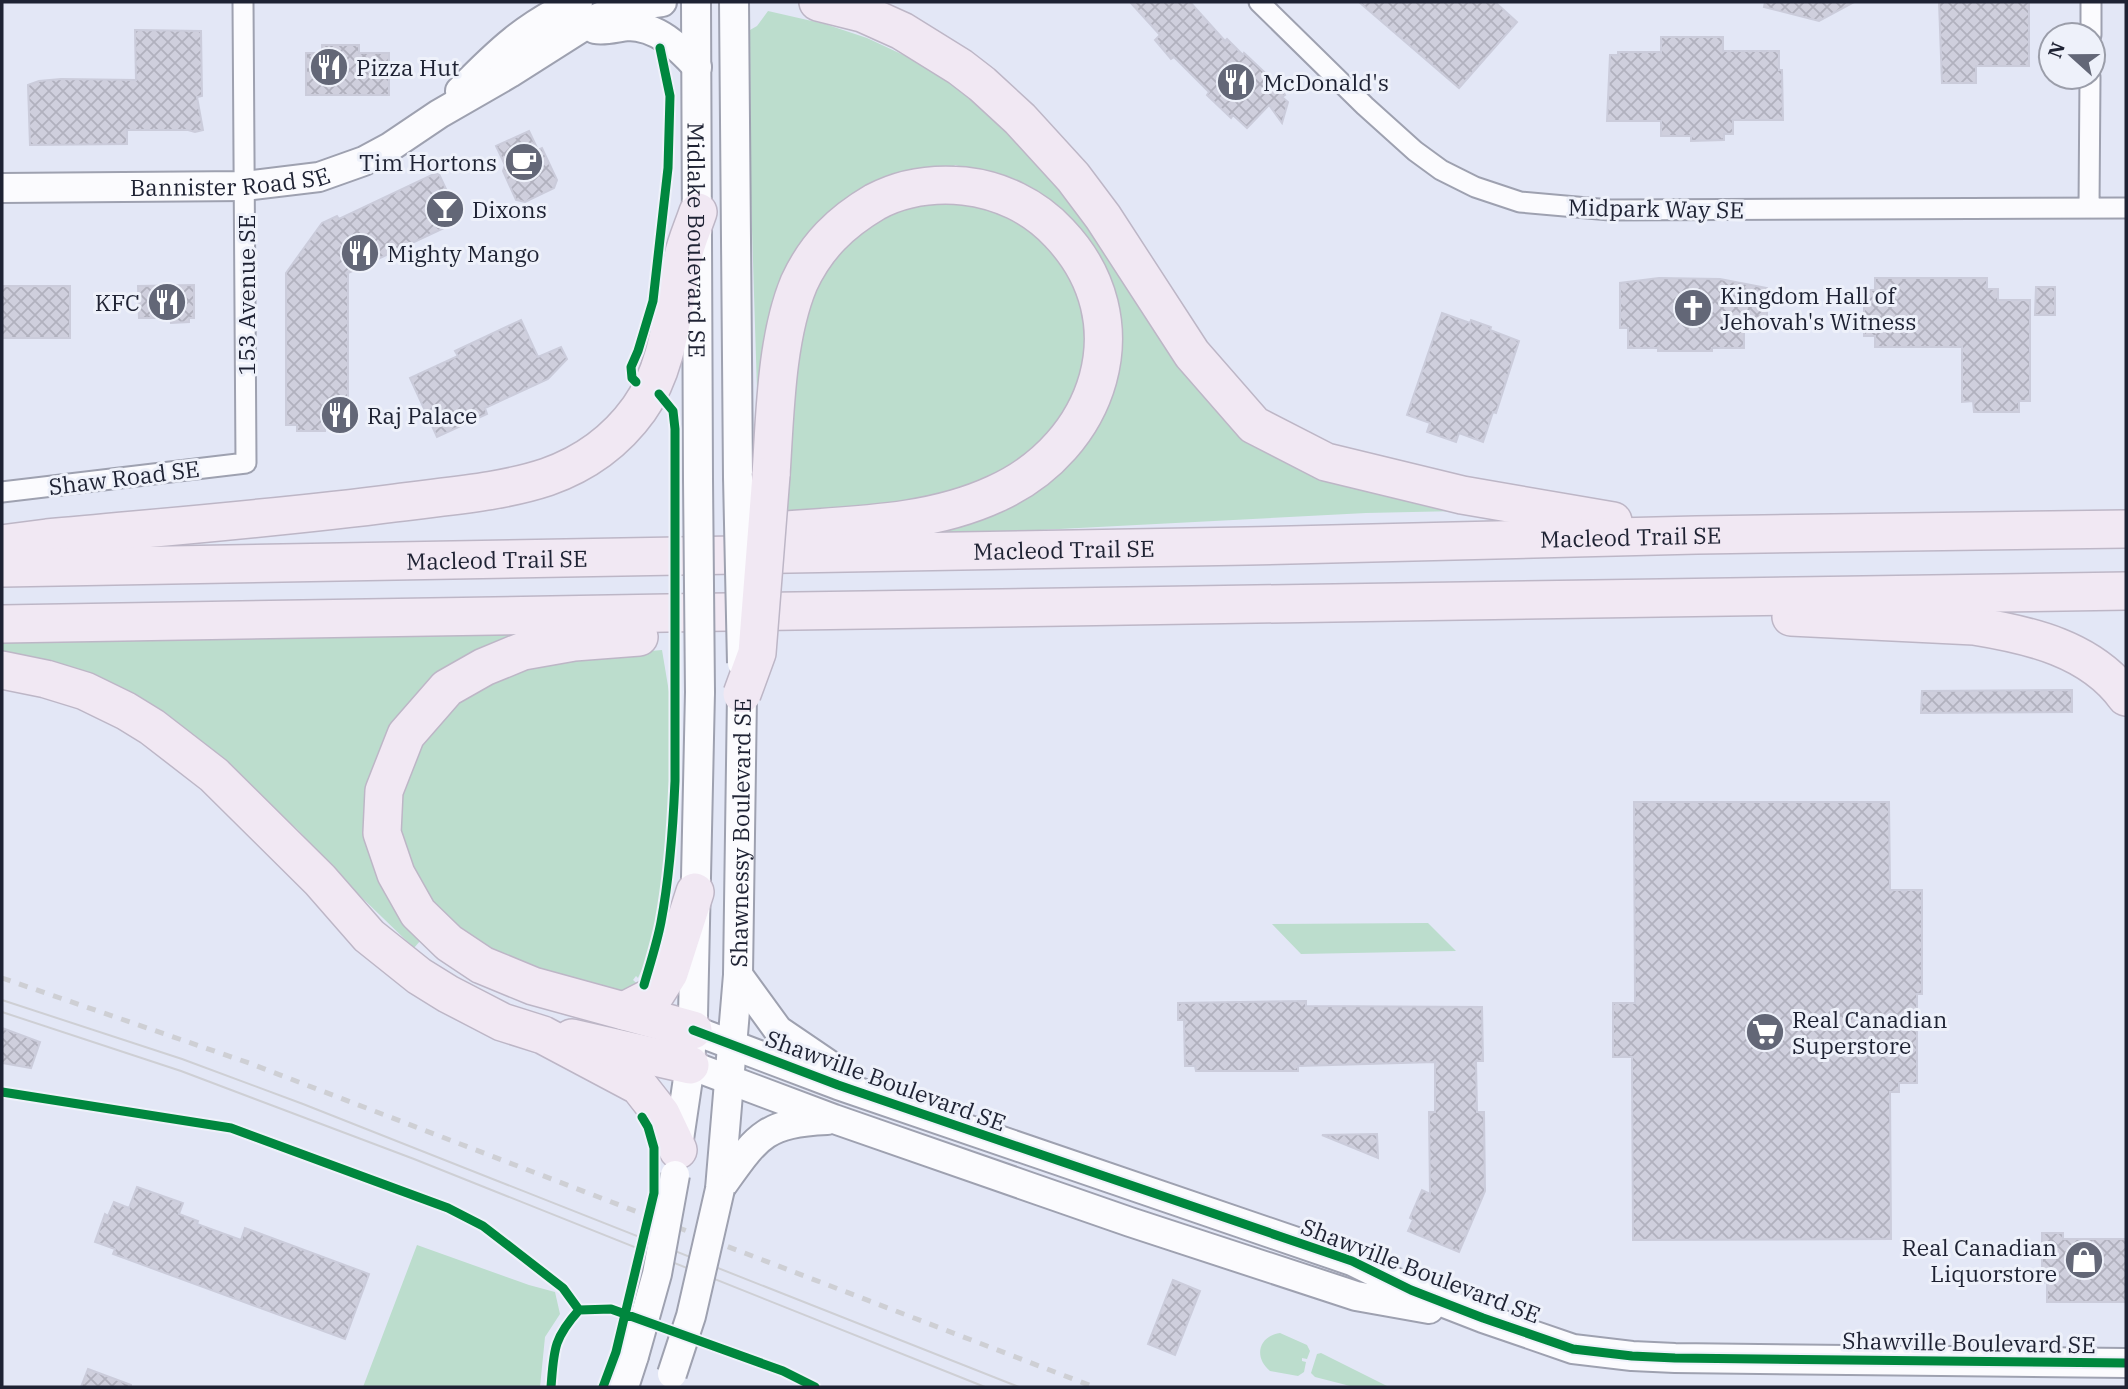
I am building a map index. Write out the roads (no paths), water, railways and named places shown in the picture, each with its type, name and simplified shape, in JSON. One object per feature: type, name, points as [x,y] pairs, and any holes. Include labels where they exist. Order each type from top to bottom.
[{"type":"highway","points":[[818,2],[857,7],[960,67],[1000,100],[1038,137],[1073,177],[1103,217],[1192,354],[1254,425],[1326,462],[1462,495],[1697,535]]},
{"type":"highway","points":[[527,559],[780,530],[910,519],[956,509],[1016,484],[1052,457],[1077,428],[1098,379],[1102,359],[1102,323],[1093,285],[1074,249],[1048,222],[1033,211],[981,188],[945,185],[906,189],[856,213],[816,251],[795,294],[786,328],[777,387],[754,476],[757,653],[742,694]]},
{"type":"highway","points":[[2,544],[61,536],[322,513],[452,495],[500,488],[546,477],[582,461],[616,436],[641,407],[651,390],[667,343],[683,254],[698,212]]},
{"type":"highway","name":"Macleod Trail SE","points":[[2,568],[2126,529]]},
{"type":"highway","points":[[2,624],[1621,596],[2126,591]]},
{"type":"highway","points":[[1621,596],[1671,612],[1974,626],[2002,631],[2053,645],[2077,655],[2108,677],[2126,697]]},
{"type":"highway","points":[[691,1047],[624,1011],[533,986],[482,965],[449,943],[418,913],[396,874],[382,833],[384,790],[406,735],[447,688],[484,667],[523,651],[573,642],[770,626],[789,612]]},
{"type":"highway","points":[[2,670],[85,691],[126,710],[152,727],[221,783],[320,880],[369,936],[419,976],[447,994],[502,1021],[543,1035],[639,1086],[661,1114],[676,1163]]},
{"type":"highway","points":[[624,1011],[655,995],[669,973],[695,891]]},
{"type":"highway","points":[[543,1035],[691,1047]]},
{"type":"street","name":"153 Avenue SE","points":[[243,2],[246,463]]},
{"type":"street","name":"Bannister Road SE","points":[[2,188],[245,186],[319,177],[341,170],[390,146],[439,114],[510,41],[548,16],[608,13],[662,2]]},
{"type":"street","name":"Midlake Boulevard SE","points":[[696,2],[698,479]]},
{"type":"street","name":"Midlake Boulevard SE","points":[[734,2],[754,476]]},
{"type":"street","name":"Midpark Way SE","points":[[1259,2],[1415,151],[1441,170],[1475,187],[1520,202],[1610,210],[2126,208]]},
{"type":"street","points":[[2091,2],[2091,21]]},
{"type":"street","points":[[580,14],[601,30],[626,26],[646,29],[666,38],[697,67]]},
{"type":"street","points":[[2089,208],[2090,91]]},
{"type":"street","name":"Shaw Road SE","points":[[2,492],[246,463]]},
{"type":"street","name":"Shawnessy Boulevard SE","points":[[624,1387],[657,1273],[676,1163],[691,1047],[700,692],[698,479]]},
{"type":"street","name":"Shawnessy Boulevard SE","points":[[720,1189],[738,975],[742,694]]},
{"type":"street","points":[[738,975],[778,1030],[828,1064],[852,1089]]},
{"type":"street","name":"Shawville Boulevard SE","points":[[691,1047],[732,1046],[1352,1261],[1411,1290],[1573,1349],[1632,1356],[2126,1363]]},
{"type":"street","name":"Shawville Boulevard SE","points":[[691,1047],[730,1079],[834,1119],[1130,1222],[1356,1296],[1483,1318]]},
{"type":"street","points":[[670,1380],[694,1304],[720,1189],[743,1156],[772,1129],[795,1121],[834,1119]]},
{"type":"tram line","points":[[2,1000],[182,1059],[303,1104],[1019,1387]]},
{"type":"tram line","points":[[2,1012],[181,1071],[414,1159],[985,1387]]},
{"type":"railway","points":[[2,978],[249,1063],[1094,1387]]},
{"type":"place","name":"Pizza Hut","points":[[329,67]]},
{"type":"place","name":"McDonald's","points":[[1236,82]]},
{"type":"place","name":"Tim Hortons","points":[[524,162]]},
{"type":"place","name":"Dixons","points":[[445,209]]},
{"type":"place","name":"Mighty Mango","points":[[360,253]]},
{"type":"place","name":"KFC","points":[[167,302]]},
{"type":"place","name":"Kingdom Hall of Jehovah's Witness","points":[[1693,308]]},
{"type":"place","name":"Raj Palace","points":[[340,415]]},
{"type":"place","name":"Real Canadian Superstore","points":[[1765,1032]]},
{"type":"place","name":"Real Canadian Liquorstore","points":[[2084,1260]]}]
